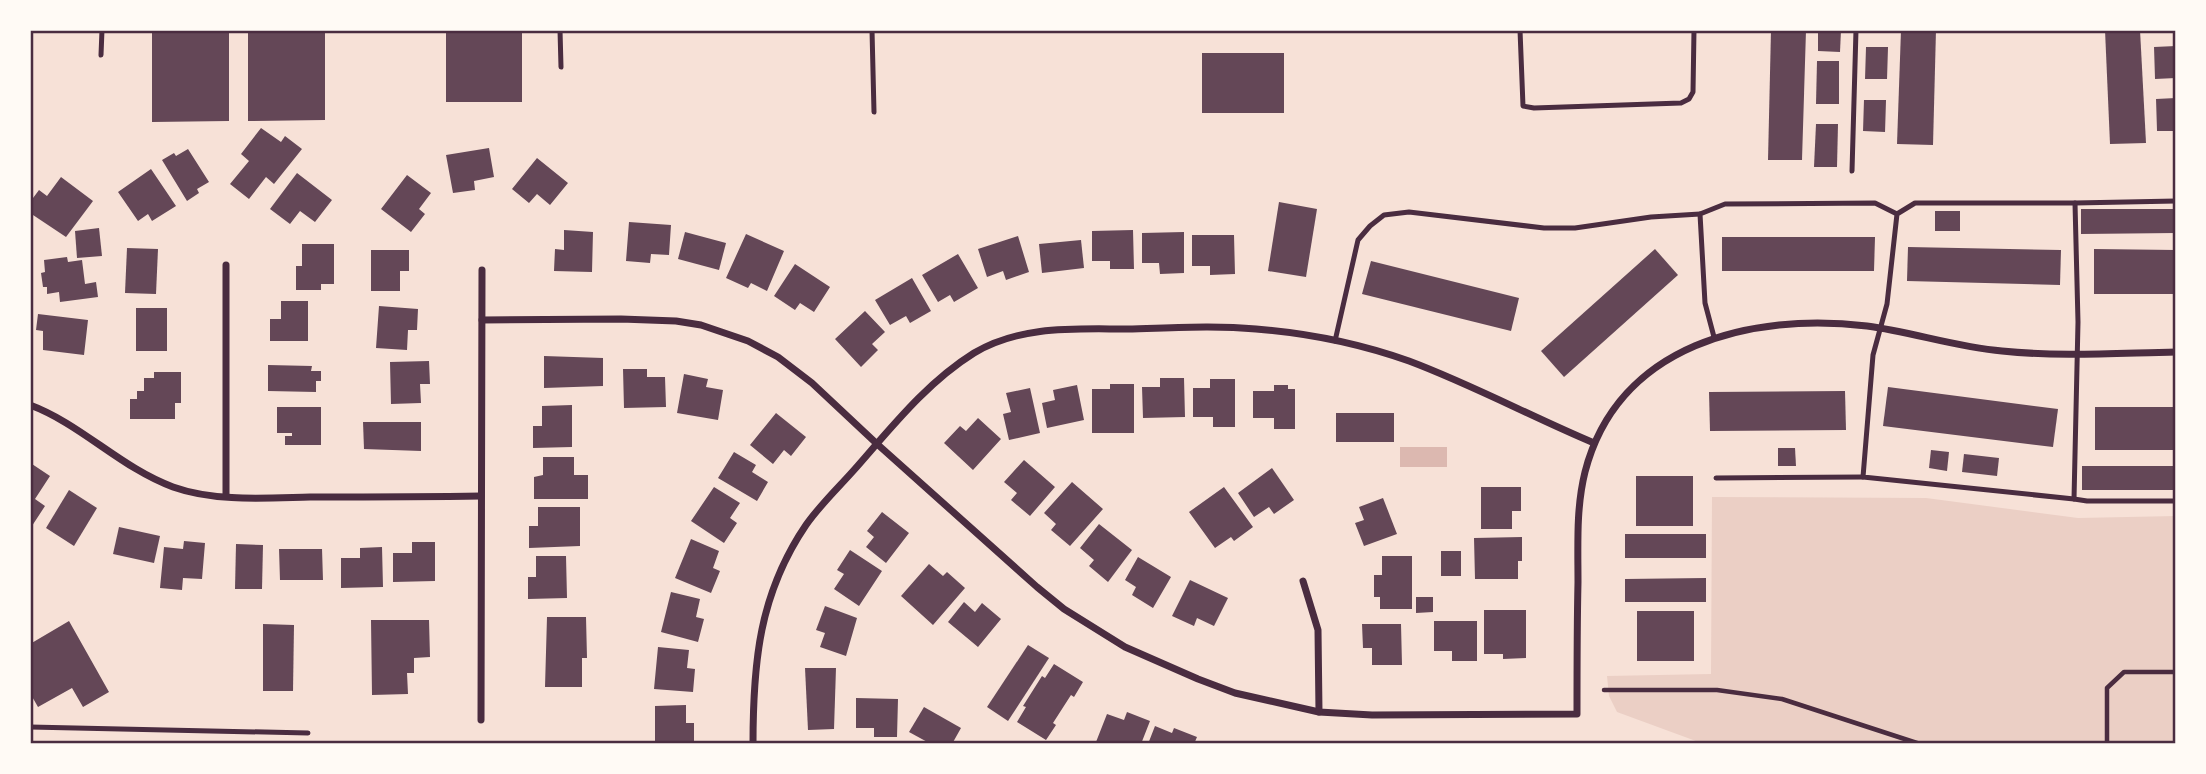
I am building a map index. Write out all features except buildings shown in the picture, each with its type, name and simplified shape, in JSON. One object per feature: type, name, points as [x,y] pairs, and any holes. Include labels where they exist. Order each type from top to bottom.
[{"type":"street","points":[[226,265],[226,496]]},
{"type":"street","points":[[481,720],[482,270]]},
{"type":"street","points":[[482,320],[653,319],[701,325],[748,341],[796,370],[1037,587],[1103,634],[1150,659],[1235,693],[1319,712],[1372,715],[1577,714],[1578,523],[1583,485],[1594,443],[1622,401],[1649,373],[1692,346],[1714,337],[1762,326],[1788,324],[1880,328],[1999,351],[2176,352]]},
{"type":"street","points":[[753,744],[756,661],[769,598],[781,569],[807,524],[876,443],[925,391],[976,352],[1004,340],[1030,332],[1073,329],[1254,328],[1335,341],[1409,361],[1594,443]]},
{"type":"street","points":[[30,405],[70,425],[157,481],[176,488],[226,496],[481,496]]},
{"type":"street","points":[[1303,581],[1318,630],[1319,712]]},
{"type":"lane","points":[[101,55],[102,30]]},
{"type":"lane","points":[[561,30],[561,67]]},
{"type":"lane","points":[[872,30],[874,112]]},
{"type":"lane","points":[[1520,30],[1523,106],[1534,108],[1681,103],[1689,99],[1693,92],[1694,30]]},
{"type":"lane","points":[[1852,171],[1856,30]]},
{"type":"lane","points":[[1897,214],[1916,203],[2176,201]]},
{"type":"lane","points":[[1335,341],[1358,240],[1384,215],[1409,212],[1544,228],[1575,228],[1639,218],[1700,214],[1725,204],[1875,203],[1897,214]]},
{"type":"lane","points":[[2074,499],[2078,234],[2075,203]]},
{"type":"lane","points":[[1700,214],[1705,303],[1714,337]]},
{"type":"lane","points":[[1863,477],[1873,355],[1887,304],[1897,214]]},
{"type":"lane","points":[[1716,478],[1863,477],[2087,501],[2176,501]]},
{"type":"lane","points":[[30,727],[308,733]]},
{"type":"path","points":[[2107,744],[2107,688],[2124,673],[2176,672]]},
{"type":"path","points":[[1604,690],[1717,690],[1782,699],[1920,744]]},
{"type":"shaded area","points":[[1400,447],[1447,447],[1447,467],[1400,467]]},
{"type":"shaded area","points":[[1712,497],[1926,498],[2078,518],[2176,516],[2176,744],[1704,744],[1617,712],[1609,696],[1607,676],[1711,674]]}]
